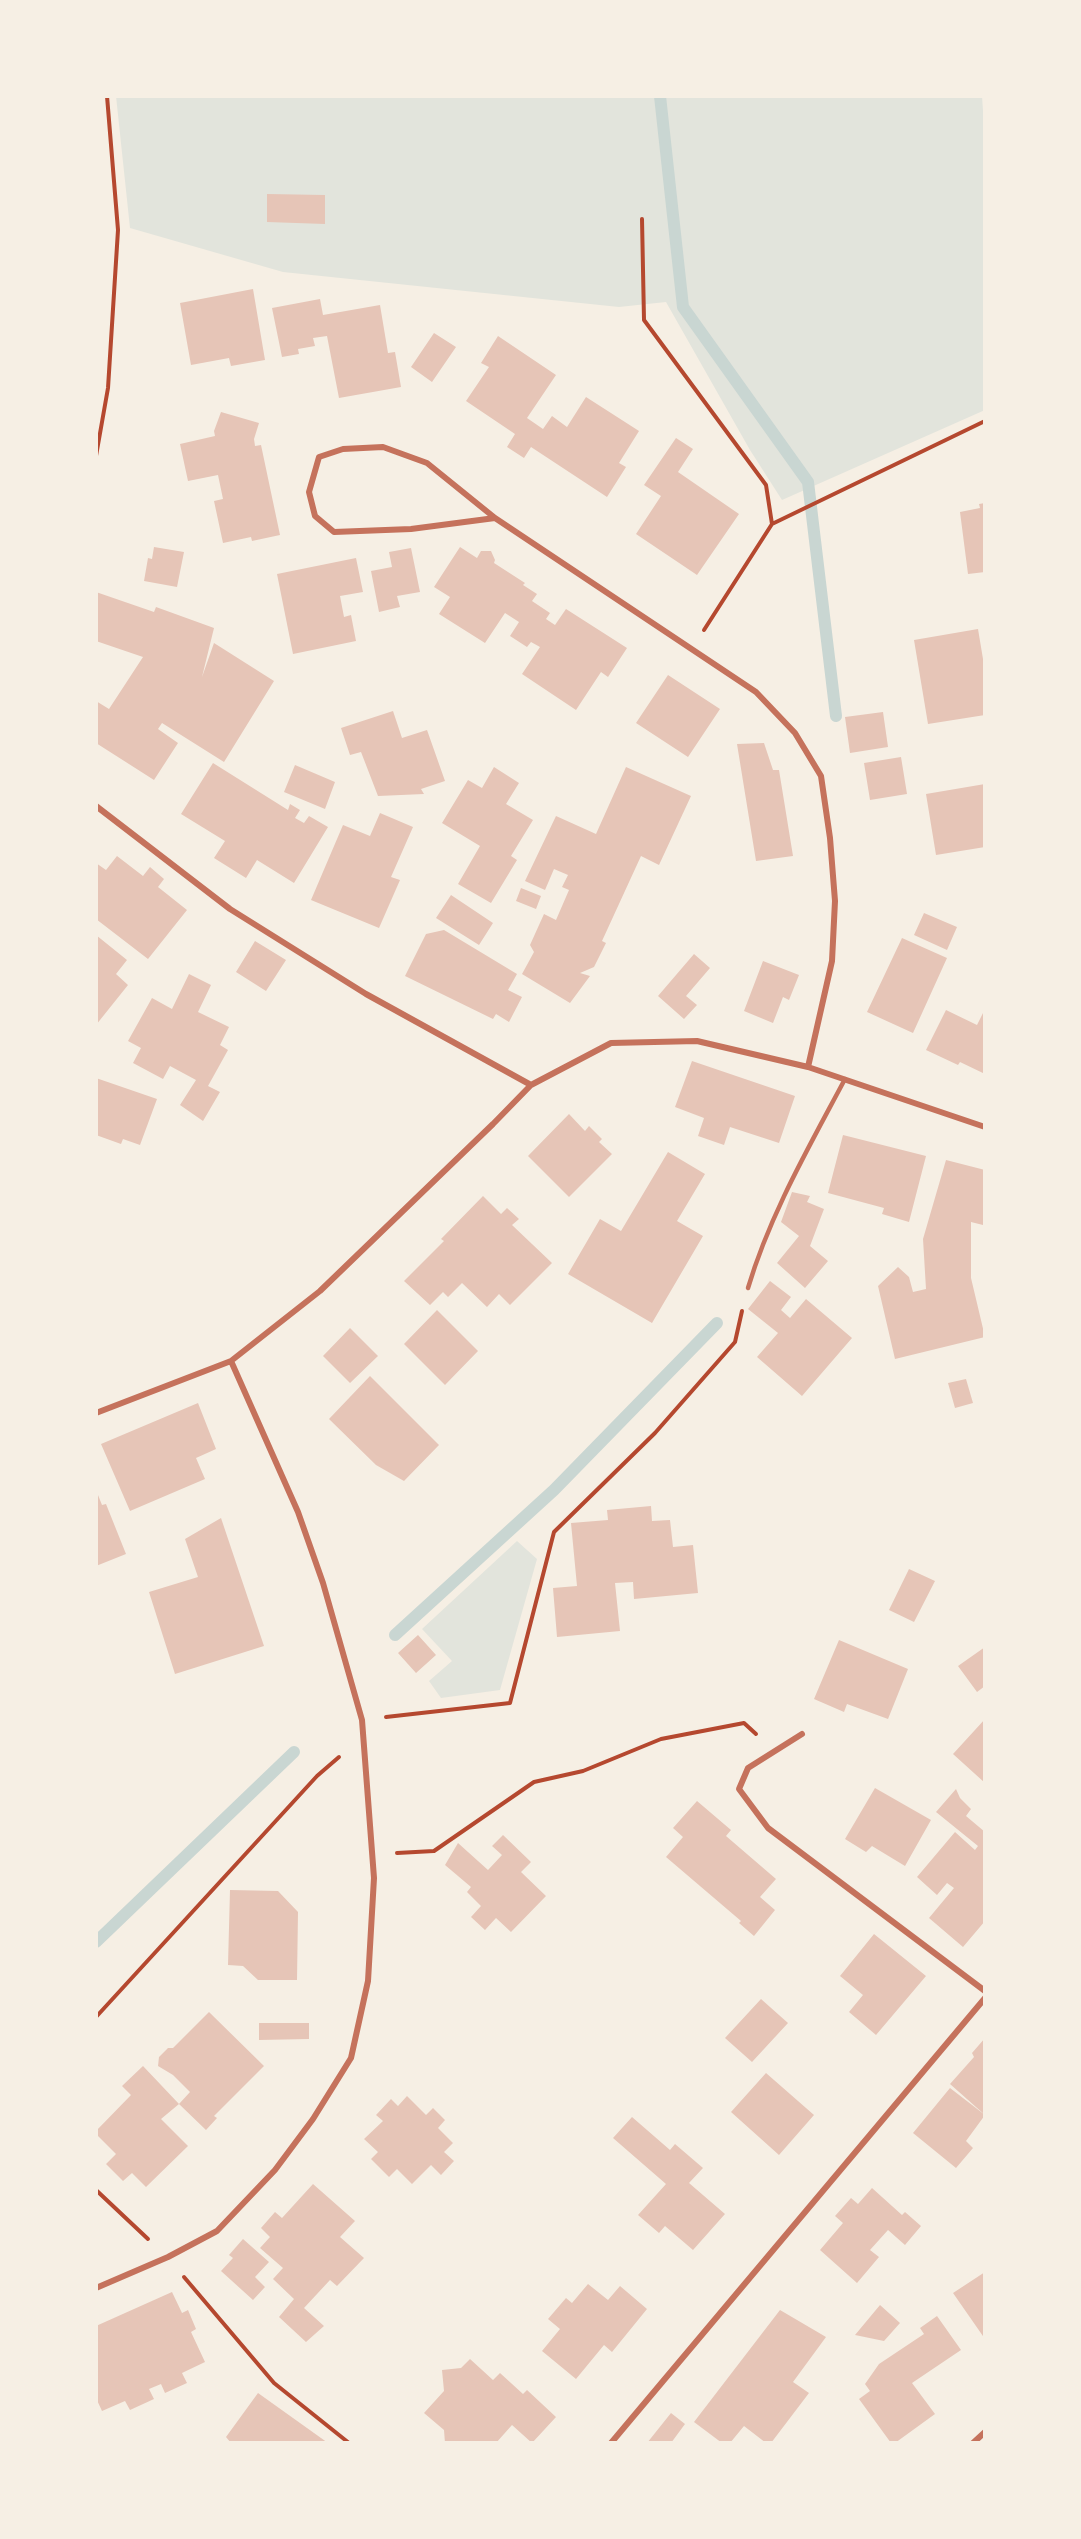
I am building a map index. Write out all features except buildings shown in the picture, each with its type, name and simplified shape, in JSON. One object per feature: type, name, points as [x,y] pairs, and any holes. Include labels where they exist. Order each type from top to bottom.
[{"type":"street","points":[[495,518],[411,530],[334,532],[315,516],[309,492],[319,457],[343,449],[383,447],[427,463],[495,518],[756,692],[795,733],[821,776],[831,849],[834,901],[833,951],[808,1068]]},
{"type":"street","points":[[96,806],[230,909],[366,994],[531,1085]]},
{"type":"street","points":[[96,1413],[231,1361],[320,1291],[531,1085],[611,1043],[697,1041],[808,1068],[985,1126]]},
{"type":"street","points":[[96,2288],[168,2257],[217,2231],[275,2170],[313,2119],[351,2058],[368,1982],[374,1878],[362,1720],[323,1583],[298,1512],[231,1361]]},
{"type":"street","points":[[802,1734],[748,1768],[740,1789],[768,1828],[985,1991]]},
{"type":"street","points":[[611,2443],[985,1998]]},
{"type":"street","points":[[973,2443],[985,2432]]},
{"type":"lane","points":[[748,1287],[764,1242],[798,1167],[845,1079]]},
{"type":"path","points":[[96,456],[108,388],[117,230],[107,96]]},
{"type":"path","points":[[642,219],[644,320],[766,485],[772,524]]},
{"type":"path","points":[[692,648],[772,524],[985,421]]},
{"type":"path","points":[[362,1720],[510,1703],[554,1532],[655,1433],[735,1342],[748,1287]]},
{"type":"path","points":[[372,1854],[434,1851],[534,1782],[583,1771],[661,1739],[744,1723],[774,1751]]},
{"type":"path","points":[[96,2017],[317,1776],[364,1735]]},
{"type":"path","points":[[96,2190],[168,2257],[274,2383],[348,2443]]},
{"type":"shaded area","points":[[116,96],[982,96],[985,141],[985,410],[782,500],[750,450],[666,302],[619,307],[283,272],[130,228]]},
{"type":"shaded area","points":[[517,1541],[537,1559],[500,1690],[441,1698],[429,1681],[452,1661],[422,1629]]},
{"type":"waterway","points":[[660,96],[683,307],[808,482],[836,716]]},
{"type":"waterway","points":[[395,1635],[554,1490],[717,1323]]},
{"type":"waterway","points":[[96,1942],[294,1752]]}]
